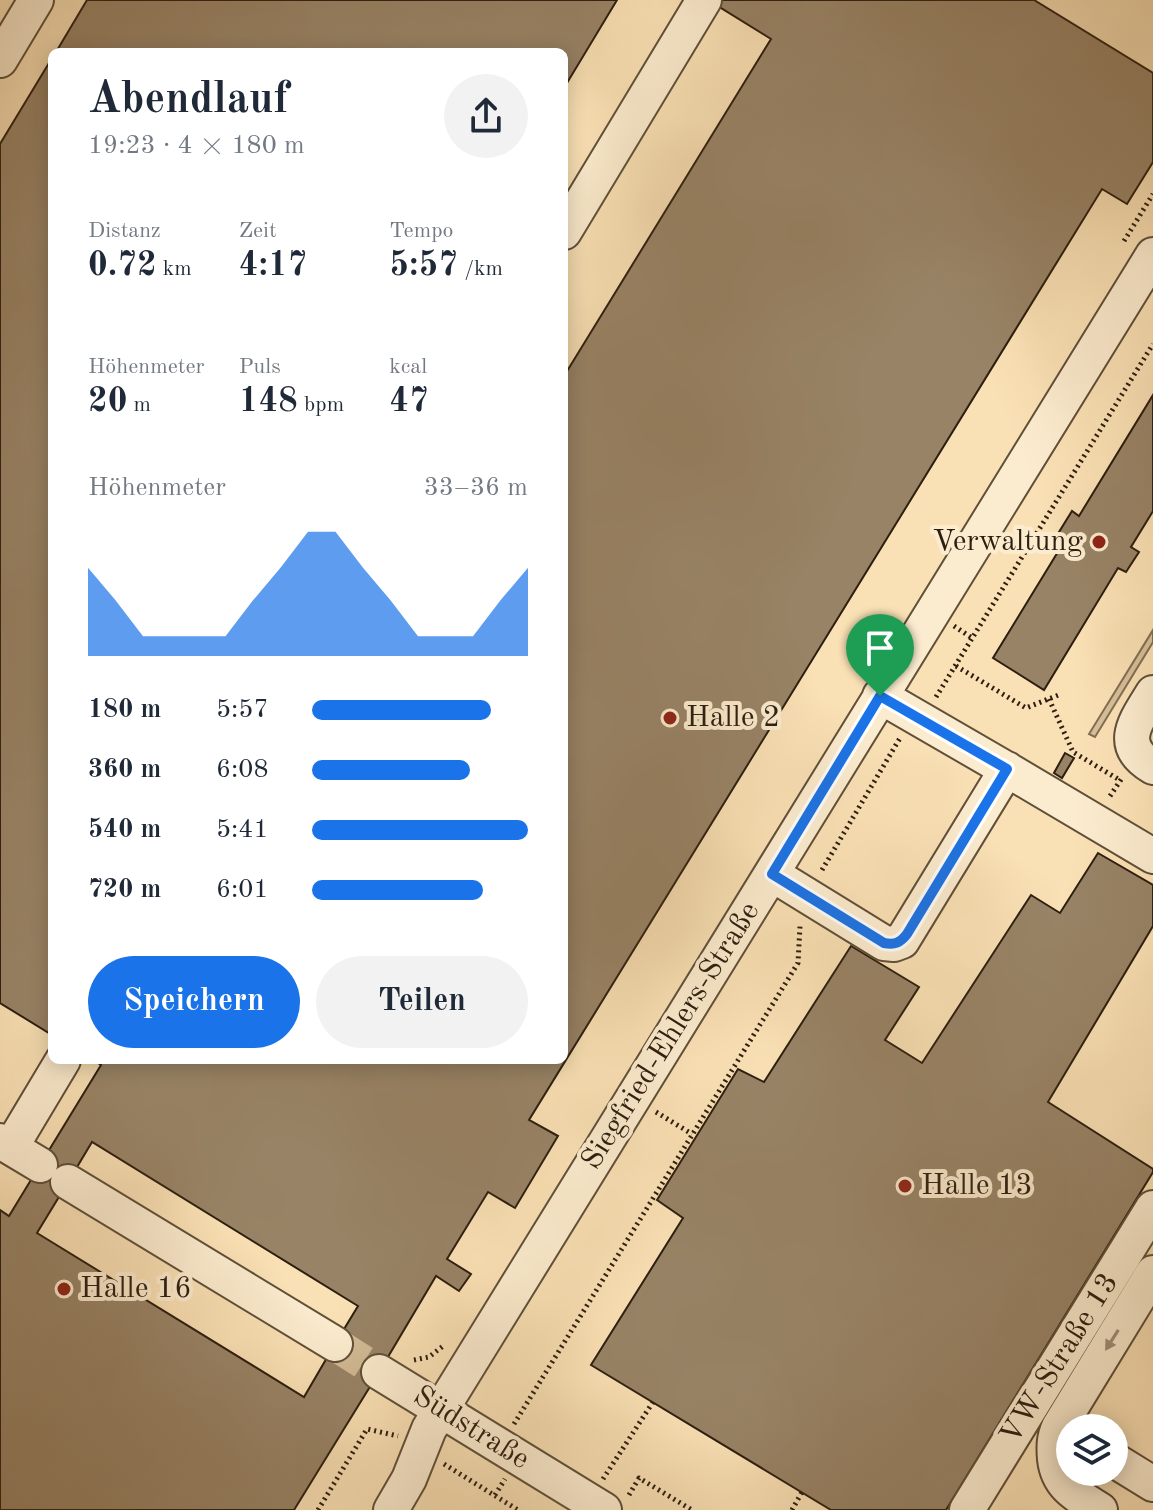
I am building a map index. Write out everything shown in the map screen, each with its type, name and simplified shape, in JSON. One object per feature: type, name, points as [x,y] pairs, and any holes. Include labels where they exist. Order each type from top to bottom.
[{"type":"street","points":[[0,60],[36,0]]},
{"type":"street","points":[[568,225],[704,0]]},
{"type":"street","name":"Siegfried-Ehlers-Straße","points":[[391,1510],[409,1479],[429,1429],[1153,255]]},
{"type":"street","points":[[1153,693],[1134,726],[1131,739],[1136,753],[1153,767]]},
{"type":"street","points":[[880,696],[1153,856]]},
{"type":"street","points":[[772,874],[884,943],[902,941],[1007,769]]},
{"type":"street","points":[[60,1064],[5,1144],[335,1344]]},
{"type":"street","name":"VW-Straße 13","points":[[967,1510],[1153,1208]]},
{"type":"street","points":[[1074,1414],[1153,1273]]},
{"type":"street","name":"Südstraße","points":[[379,1372],[441,1410],[602,1497]]},
{"type":"street","points":[[1056,1441],[1056,1468]]},
{"type":"street","points":[[1128,1469],[1153,1484]]},
{"type":"street","points":[[1065,1486],[1100,1510]]},
{"type":"path","points":[[956,666],[1026,708],[1061,694]]},
{"type":"path","points":[[1049,699],[1073,752],[1120,780]]},
{"type":"path","points":[[602,1497],[653,1402]]},
{"type":"path","points":[[792,1510],[802,1492]]},
{"type":"shaded area","points":[[1153,630],[1153,642],[1095,737],[1089,734]]},
{"type":"building","points":[[87,0],[617,0],[568,81],[568,48],[58,48]]},
{"type":"building","name":"Halle 2","points":[[708,0],[1034,0],[1153,73],[1153,162],[1127,204],[1102,189],[568,1057],[568,369],[771,39]]},
{"type":"building","points":[[48,65],[48,1033],[0,1003],[0,144]]},
{"type":"building","name":"Verwaltung","points":[[1153,395],[1153,511],[1131,547],[1139,552],[1126,572],[1118,568],[1044,690],[993,658],[1067,537],[1059,532],[1072,511],[1079,516]]},
{"type":"building","points":[[1065,753],[1074,758],[1062,778],[1054,773]]},
{"type":"building","name":"Halle 13","points":[[1098,853],[1153,885],[1153,926],[1048,1102],[1153,1169],[1153,1172],[946,1510],[831,1510],[591,1365],[683,1218],[657,1200],[738,1069],[764,1082],[851,946],[919,987],[885,1040],[922,1063],[1031,895],[1060,913]]},
{"type":"building","name":"Halle 2","points":[[563,1064],[529,1120],[558,1136],[515,1208],[488,1192],[447,1259],[471,1274],[459,1291],[436,1276],[379,1372],[335,1344],[358,1306],[92,1142],[68,1182],[40,1165],[101,1065]]},
{"type":"building","name":"Halle 16","points":[[40,1165],[68,1182],[37,1233],[304,1397],[335,1344],[379,1372],[294,1510],[0,1510],[0,1210],[9,1216]]},
{"type":"tunnel","points":[[335,1344],[379,1372]]},
{"type":"place","name":"Verwaltung","points":[[1099,542]]},
{"type":"place","name":"Halle 2","points":[[670,718]]},
{"type":"place","name":"Halle 13","points":[[905,1186]]},
{"type":"place","name":"Halle 16","points":[[64,1289]]},
{"type":"route","points":[[880,696],[1007,769],[907,934],[902,941],[894,944],[884,943],[772,874],[880,696]]}]
